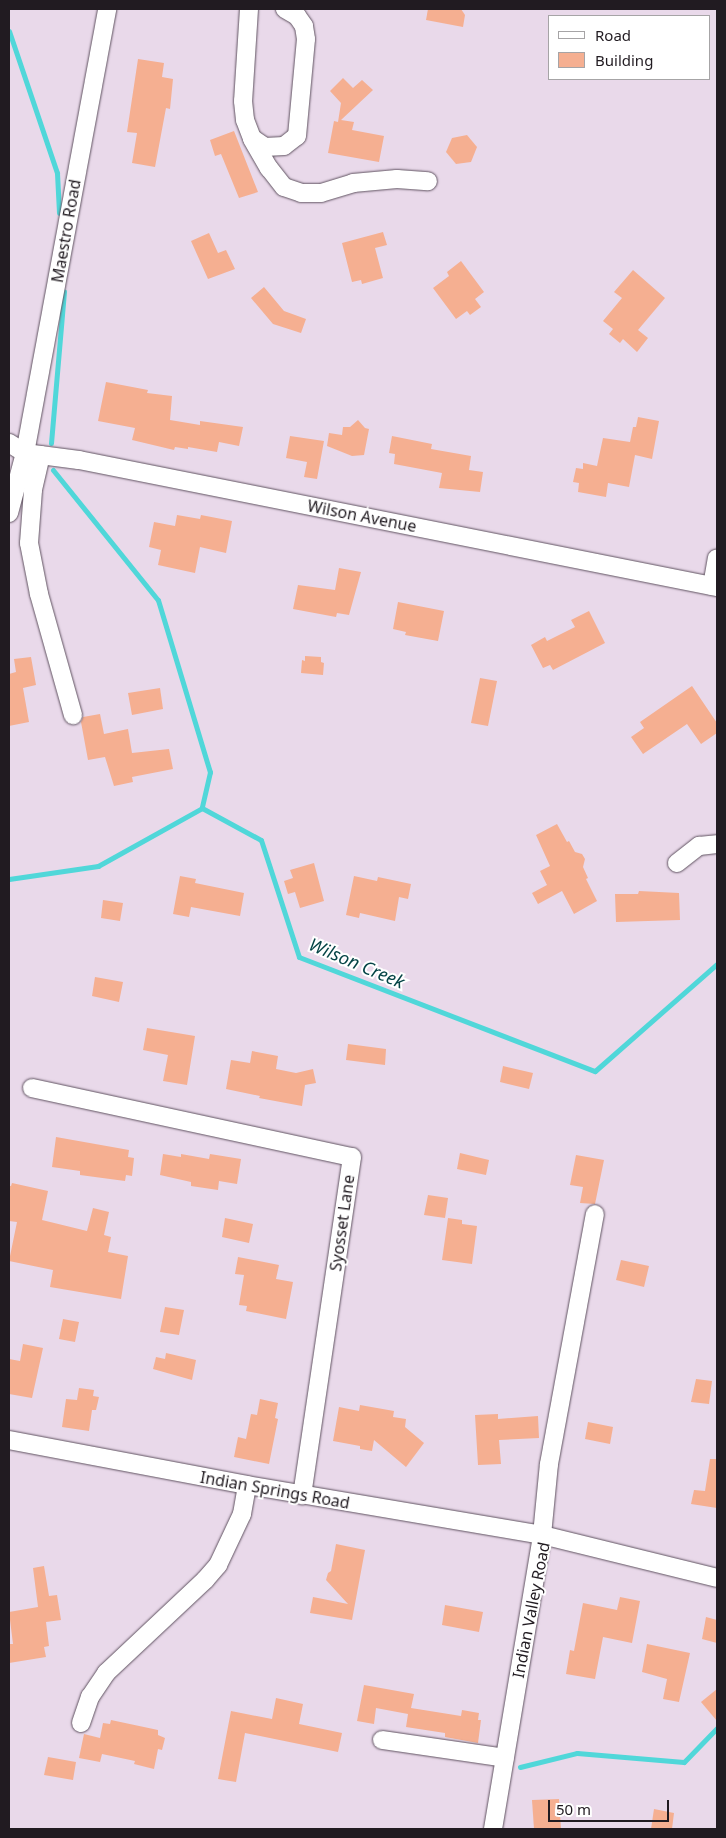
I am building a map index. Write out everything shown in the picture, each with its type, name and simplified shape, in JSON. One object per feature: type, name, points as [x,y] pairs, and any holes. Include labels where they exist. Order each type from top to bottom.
[{"type":"street","name":"Maestro Road","points":[[33,454],[107,9]]},
{"type":"street","points":[[249,9],[243,101],[246,120],[252,138],[269,168],[284,187],[301,193],[321,193],[352,183],[397,179],[428,181]]},
{"type":"street","points":[[252,138],[265,147],[284,146],[297,136],[306,39],[304,26],[297,16],[285,9]]},
{"type":"street","name":"Wilson Avenue","points":[[9,443],[33,454],[79,460],[715,586]]},
{"type":"street","points":[[9,513],[33,454]]},
{"type":"street","points":[[33,454],[33,490],[29,542],[39,594],[72,715]]},
{"type":"street","points":[[715,586],[717,558]]},
{"type":"street","points":[[677,863],[699,846],[717,844]]},
{"type":"street","name":"Syosset Lane","points":[[32,1088],[352,1157],[302,1495]]},
{"type":"street","points":[[542,1536],[548,1464],[595,1214]]},
{"type":"street","name":"Indian Springs Road","points":[[9,1440],[302,1495],[542,1536]]},
{"type":"street","points":[[81,1723],[90,1697],[106,1672],[218,1566],[242,1514],[247,1485]]},
{"type":"street","name":"Indian Valley Road","points":[[493,1829],[542,1536],[717,1578]]},
{"type":"street","points":[[382,1740],[505,1758]]},
{"type":"building","points":[[428,9],[461,9],[465,15],[463,27],[426,20]]},
{"type":"building","points":[[138,59],[164,63],[162,77],[173,79],[170,109],[166,108],[155,167],[132,163],[137,133],[127,132]]},
{"type":"building","points":[[343,78],[353,88],[362,80],[373,90],[341,120],[354,122],[352,130],[384,136],[379,162],[328,153],[334,121],[338,122],[341,103],[330,91]]},
{"type":"building","points":[[234,131],[258,192],[239,198],[221,154],[215,156],[210,140]]},
{"type":"building","points":[[467,135],[477,147],[471,162],[456,164],[446,152],[452,138]]},
{"type":"building","points":[[383,232],[387,245],[375,248],[383,278],[362,284],[361,280],[352,282],[342,243]]},
{"type":"building","points":[[209,233],[218,253],[226,250],[235,269],[208,279],[191,241]]},
{"type":"building","points":[[461,261],[484,292],[475,299],[481,307],[470,315],[467,311],[456,319],[433,288],[449,276],[447,272]]},
{"type":"building","points":[[633,270],[665,298],[638,330],[648,338],[637,352],[623,339],[620,343],[609,334],[613,329],[603,321],[622,298],[614,292]]},
{"type":"building","points":[[264,287],[284,311],[306,319],[301,333],[273,324],[251,298]]},
{"type":"building","points":[[106,382],[148,390],[147,393],[172,396],[170,420],[200,425],[200,421],[243,427],[239,446],[219,442],[217,452],[188,447],[188,449],[175,447],[174,450],[132,440],[135,428],[98,421]]},
{"type":"building","points":[[638,417],[659,421],[652,459],[635,455],[629,487],[608,483],[606,497],[578,492],[579,483],[573,482],[576,468],[583,469],[583,463],[597,466],[603,438],[630,442],[633,427],[636,427]]},
{"type":"building","points":[[358,420],[365,428],[369,429],[364,455],[352,456],[327,446],[329,433],[342,435],[343,427],[350,427]]},
{"type":"building","points":[[290,436],[324,441],[317,479],[304,477],[307,462],[286,458]]},
{"type":"building","points":[[392,436],[432,444],[431,449],[471,456],[469,470],[483,472],[480,492],[439,488],[442,473],[394,464],[395,454],[389,453]]},
{"type":"building","points":[[177,515],[200,519],[201,515],[232,521],[226,553],[200,547],[195,573],[158,565],[161,550],[149,547],[154,522],[175,526]]},
{"type":"building","points":[[339,568],[361,572],[349,615],[337,613],[336,617],[293,609],[298,585],[335,590]]},
{"type":"building","points":[[398,602],[444,611],[438,641],[405,635],[406,632],[393,629]]},
{"type":"building","points":[[589,611],[605,643],[553,670],[550,665],[543,668],[531,645],[545,637],[547,641],[575,627],[571,620]]},
{"type":"building","points":[[305,656],[321,657],[321,662],[324,663],[323,675],[301,673],[302,660],[305,661]]},
{"type":"building","points":[[31,657],[36,685],[23,688],[29,722],[9,726],[9,674],[16,672],[14,659]]},
{"type":"building","points":[[480,678],[497,681],[488,726],[471,723]]},
{"type":"building","points":[[692,686],[717,723],[717,733],[701,744],[687,724],[643,754],[631,737],[644,728],[640,722]]},
{"type":"building","points":[[160,688],[163,709],[132,715],[128,693]]},
{"type":"building","points":[[100,714],[104,734],[128,729],[132,753],[169,749],[173,769],[132,777],[133,782],[114,786],[105,757],[88,760],[81,722],[83,717]]},
{"type":"building","points":[[557,824],[575,852],[582,854],[585,859],[583,867],[588,878],[586,879],[597,901],[574,914],[562,891],[538,904],[532,893],[547,885],[540,871],[550,866],[536,835]]},
{"type":"building","points":[[314,863],[324,901],[300,908],[295,892],[288,894],[284,881],[293,878],[290,870]]},
{"type":"building","points":[[180,876],[196,879],[195,883],[244,893],[240,916],[191,907],[189,917],[173,914]]},
{"type":"building","points":[[354,876],[377,881],[378,877],[411,884],[408,899],[399,897],[395,921],[360,913],[359,918],[346,915]]},
{"type":"building","points":[[639,891],[679,893],[680,920],[616,922],[615,894],[638,894]]},
{"type":"building","points":[[103,900],[123,903],[120,921],[101,918]]},
{"type":"building","points":[[95,977],[123,982],[119,1002],[92,996]]},
{"type":"building","points":[[147,1028],[195,1036],[187,1085],[163,1081],[168,1055],[143,1050]]},
{"type":"building","points":[[348,1044],[386,1049],[385,1065],[346,1060]]},
{"type":"building","points":[[252,1051],[278,1056],[276,1069],[296,1073],[313,1069],[316,1083],[305,1085],[302,1106],[259,1098],[260,1096],[226,1089],[231,1060],[250,1063]]},
{"type":"building","points":[[503,1066],[533,1073],[529,1089],[500,1082]]},
{"type":"building","points":[[56,1137],[129,1150],[128,1157],[134,1158],[132,1176],[126,1175],[125,1181],[80,1175],[80,1171],[52,1167]]},
{"type":"building","points":[[460,1153],[489,1160],[486,1175],[457,1169]]},
{"type":"building","points":[[163,1154],[181,1157],[181,1154],[209,1159],[210,1154],[241,1159],[237,1184],[219,1181],[218,1190],[191,1186],[191,1182],[160,1175]]},
{"type":"building","points":[[576,1155],[604,1160],[595,1204],[580,1203],[583,1187],[570,1185]]},
{"type":"building","points":[[12,1183],[48,1191],[42,1220],[87,1231],[93,1208],[109,1212],[104,1235],[111,1237],[108,1252],[128,1256],[121,1299],[50,1287],[53,1270],[9,1261],[17,1222],[9,1221],[9,1186]]},
{"type":"building","points":[[428,1195],[448,1198],[445,1218],[424,1215]]},
{"type":"building","points":[[225,1218],[253,1224],[249,1243],[222,1237]]},
{"type":"building","points":[[448,1218],[462,1220],[462,1224],[477,1226],[472,1264],[442,1260]]},
{"type":"building","points":[[238,1257],[279,1265],[276,1279],[293,1282],[286,1319],[246,1311],[247,1306],[239,1305],[244,1275],[235,1274]]},
{"type":"building","points":[[621,1260],[649,1266],[644,1287],[616,1280]]},
{"type":"building","points":[[165,1307],[184,1310],[179,1335],[160,1332]]},
{"type":"building","points":[[63,1319],[79,1322],[75,1342],[59,1339]]},
{"type":"building","points":[[23,1344],[43,1348],[32,1398],[9,1394],[9,1359],[20,1361]]},
{"type":"building","points":[[166,1353],[196,1360],[192,1380],[153,1369],[156,1357],[165,1359]]},
{"type":"building","points":[[696,1379],[712,1381],[709,1404],[691,1402]]},
{"type":"building","points":[[79,1388],[94,1390],[93,1396],[99,1397],[96,1410],[92,1410],[89,1431],[62,1427],[66,1399],[77,1400]]},
{"type":"building","points":[[260,1399],[278,1403],[275,1418],[278,1419],[269,1464],[234,1457],[238,1437],[246,1439],[251,1414],[257,1415]]},
{"type":"building","points":[[360,1405],[394,1411],[393,1417],[406,1419],[405,1427],[424,1443],[406,1467],[374,1440],[372,1451],[360,1449],[360,1446],[333,1441],[339,1407],[359,1411]]},
{"type":"building","points":[[498,1414],[498,1419],[538,1416],[539,1438],[499,1440],[501,1464],[478,1465],[475,1415]]},
{"type":"building","points":[[588,1422],[613,1427],[610,1444],[585,1439]]},
{"type":"building","points":[[710,1459],[717,1459],[717,1508],[691,1504],[694,1490],[705,1491]]},
{"type":"building","points":[[336,1544],[365,1550],[352,1620],[310,1613],[313,1597],[348,1604],[326,1580],[328,1573],[331,1571]]},
{"type":"building","points":[[44,1566],[49,1596],[57,1595],[61,1620],[46,1622],[49,1646],[44,1647],[46,1657],[9,1663],[9,1644],[13,1644],[9,1612],[38,1607],[33,1568]]},
{"type":"building","points":[[620,1597],[640,1601],[632,1643],[603,1637],[595,1679],[566,1674],[570,1650],[574,1651],[583,1603],[617,1610]]},
{"type":"building","points":[[445,1605],[483,1612],[479,1632],[442,1625]]},
{"type":"building","points":[[706,1617],[717,1620],[717,1643],[702,1639]]},
{"type":"building","points":[[647,1644],[690,1653],[679,1702],[663,1699],[667,1679],[642,1672]]},
{"type":"building","points":[[364,1685],[414,1694],[411,1708],[461,1716],[462,1710],[479,1713],[478,1720],[481,1720],[478,1743],[445,1737],[445,1733],[406,1727],[408,1714],[376,1708],[374,1724],[357,1721]]},
{"type":"building","points":[[717,1689],[717,1721],[701,1702]]},
{"type":"building","points":[[276,1698],[303,1704],[299,1724],[342,1733],[338,1752],[245,1733],[236,1782],[218,1779],[231,1711],[272,1719]]},
{"type":"building","points":[[111,1720],[158,1730],[158,1735],[165,1738],[162,1750],[158,1749],[154,1769],[134,1764],[135,1761],[102,1754],[100,1762],[79,1758],[84,1734],[100,1738],[103,1723],[110,1724]]},
{"type":"building","points":[[48,1757],[76,1762],[73,1780],[44,1775]]},
{"type":"building","points":[[559,1799],[561,1829],[534,1829],[532,1800]]},
{"type":"building","points":[[654,1809],[674,1813],[672,1829],[651,1829]]},
{"type":"waterway","points":[[9,31],[57,173],[59,213]]},
{"type":"waterway","points":[[51,443],[64,292]]},
{"type":"waterway","points":[[53,470],[158,600],[210,772],[202,808]]},
{"type":"waterway","name":"Wilson Creek","points":[[9,879],[98,866],[202,808],[261,840],[299,957],[595,1071],[717,964]]},
{"type":"waterway","points":[[520,1767],[577,1753],[684,1762],[717,1728]]}]
